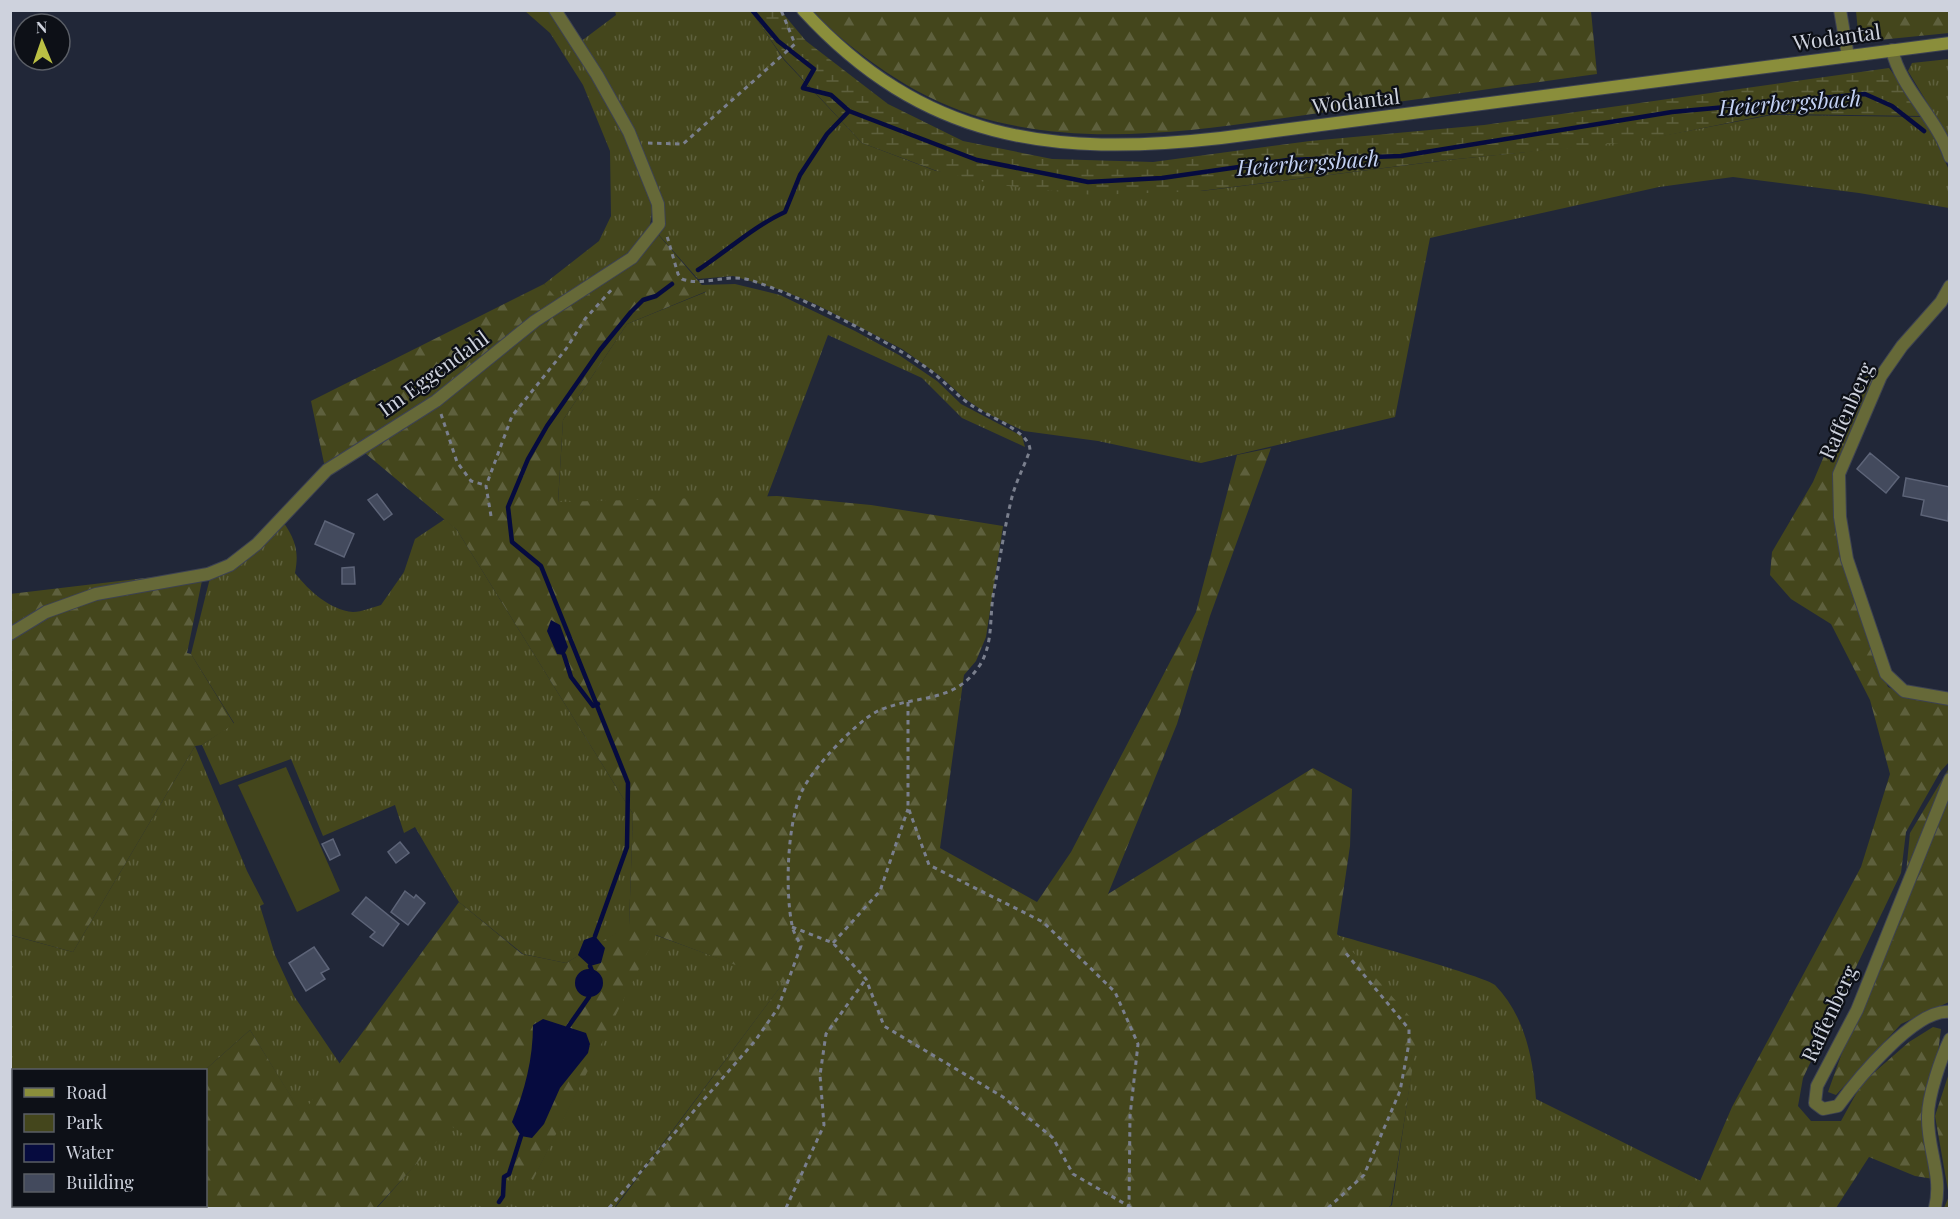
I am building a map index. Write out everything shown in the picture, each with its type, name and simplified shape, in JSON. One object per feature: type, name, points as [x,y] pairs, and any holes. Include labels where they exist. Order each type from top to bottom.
[{"type":"main road","name":"Wodantal","points":[[803,10],[830,39],[869,72],[897,91],[939,113],[1011,135],[1084,144],[1189,141],[1950,43]]},
{"type":"street","points":[[555,10],[597,75],[634,142],[656,195],[660,216]]},
{"type":"street","points":[[1840,10],[1848,56]]},
{"type":"street","points":[[1892,50],[1895,63],[1932,121],[1950,157]]},
{"type":"street","name":"Im Eggendahl","points":[[10,634],[46,612],[96,594],[207,574],[230,565],[257,544],[327,470],[436,400],[535,321],[632,258],[655,231],[660,216]]},
{"type":"street","name":"Raffenberg","points":[[1950,286],[1941,302],[1902,346],[1881,376],[1839,474],[1840,517],[1847,559],[1883,668],[1894,684],[1904,692],[1950,699]]},
{"type":"street","name":"Raffenberg","points":[[1950,779],[1857,1010],[1817,1086],[1815,1103],[1823,1109],[1838,1106],[1861,1075],[1899,1037],[1921,1021],[1943,1011],[1950,1012]]},
{"type":"street","points":[[1935,1209],[1939,1184],[1928,1118],[1950,1039]]},
{"type":"path","points":[[634,142],[683,144],[784,54],[795,44],[781,10]]},
{"type":"path","points":[[609,1209],[755,1041],[778,1008],[801,946],[792,927],[788,892],[793,822],[802,790],[853,729],[877,712],[908,702],[941,696],[959,688],[976,670],[984,656],[989,642],[993,597],[1011,502],[1030,450],[1029,442],[1021,434],[961,398],[922,364],[782,292],[737,277],[697,281],[682,279],[678,274],[660,216]]},
{"type":"path","points":[[491,516],[486,486],[512,416],[566,349],[585,318],[620,281]]},
{"type":"path","points":[[436,400],[458,462],[471,481],[486,486]]},
{"type":"path","points":[[832,943],[880,891],[908,807],[908,702]]},
{"type":"path","points":[[908,807],[929,865],[1043,922],[1114,992],[1138,1044],[1130,1116],[1131,1208]]},
{"type":"path","points":[[792,927],[832,943],[866,979],[884,1026],[1004,1097],[1053,1138],[1073,1174],[1131,1208]]},
{"type":"path","points":[[1328,1209],[1364,1175],[1400,1090],[1409,1043],[1409,1029],[1344,951]]},
{"type":"path","points":[[786,1209],[824,1125],[820,1075],[826,1034],[866,979]]},
{"type":"green space","points":[[525,11],[552,11],[627,134],[653,205],[650,225],[641,243],[558,302],[544,284],[599,241],[611,216],[610,151],[583,85],[550,33]]},
{"type":"green space","points":[[615,11],[751,11],[784,60],[862,143],[936,171],[1202,191],[1448,160],[1640,140],[1772,115],[1925,117],[1949,170],[1949,208],[1859,193],[1733,177],[1659,187],[1430,238],[1395,417],[1201,463],[1098,441],[1024,431],[986,413],[902,349],[815,304],[781,290],[733,276],[698,279],[659,235],[663,216],[635,133],[607,79],[580,42],[616,15]]},
{"type":"green space","points":[[751,11],[781,11],[806,41],[888,104],[963,141],[1052,159],[1153,162],[1310,141],[1484,125],[1889,68],[1924,116],[1772,114],[1639,141],[1447,160],[1200,191],[1093,195],[998,185],[937,171],[862,143],[784,59]]},
{"type":"green space","points":[[811,11],[1591,11],[1597,74],[1198,129],[1107,134],[1061,132],[1017,126],[950,107],[886,72],[847,43]]},
{"type":"green space","points":[[1856,11],[1949,11],[1949,33],[1859,42]]},
{"type":"green space","points":[[1949,59],[1949,139],[1908,71],[1912,63]]},
{"type":"green space","points":[[650,225],[707,291],[627,324],[563,420],[558,502],[777,496],[871,505],[1003,526],[986,637],[976,661],[964,675],[940,848],[1037,902],[1071,852],[1196,612],[1237,455],[1271,448],[1210,616],[1177,724],[1108,894],[1313,768],[1352,789],[1350,846],[1337,934],[1419,1027],[1391,1205],[1388,1208],[615,1208],[783,983],[656,935],[533,1180],[451,1126],[376,1208],[49,1208],[207,1207],[206,1069],[250,1030],[302,1114],[459,902],[522,954],[566,963],[629,925],[633,814],[457,530],[359,448],[325,468],[311,401],[544,284],[559,301],[641,243]]},
{"type":"green space","points":[[735,284],[780,295],[899,355],[937,381],[961,404],[1022,436],[1025,447],[962,418],[922,378],[828,335],[767,497],[558,503],[563,420],[627,324],[706,292],[701,285]]},
{"type":"green space","points":[[1879,371],[1858,413],[1836,474],[1844,560],[1868,642],[1888,687],[1912,698],[1949,705],[1949,762],[1940,772],[1906,832],[1901,873],[1803,1078],[1798,1106],[1811,1121],[1841,1121],[1862,1083],[1909,1042],[1933,1027],[1941,1029],[1930,1117],[1940,1180],[1915,1176],[1869,1157],[1836,1208],[1677,1208],[1700,1181],[1732,1107],[1861,867],[1890,774],[1870,700],[1831,624],[1791,599],[1770,575],[1772,552],[1813,482],[1846,404],[1863,378]]},
{"type":"green space","points":[[445,519],[457,530],[633,814],[629,926],[566,963],[523,954],[459,902],[415,827],[404,833],[395,805],[323,836],[291,759],[220,785],[202,745],[234,723],[191,654],[210,578],[284,523],[296,547],[295,573],[301,580],[313,593],[336,608],[353,612],[364,610],[381,605],[404,572],[415,539]]},
{"type":"green space","points":[[204,571],[187,653],[191,654],[234,724],[202,745],[195,746],[73,952],[11,935],[10,594]]},
{"type":"green space","points":[[195,746],[247,871],[264,904],[260,906],[275,955],[294,996],[340,1064],[302,1115],[250,1030],[206,1069],[12,1069],[12,1207],[50,1207],[11,1208],[10,935],[73,952]]},
{"type":"green space","points":[[286,767],[340,891],[297,912],[238,785]]},
{"type":"green space","points":[[1949,768],[1949,1002],[1901,1024],[1836,1095],[1828,1092],[1906,873],[1910,833]]},
{"type":"green space","points":[[655,935],[784,982],[614,1208],[377,1208],[451,1124],[533,1179]]},
{"type":"green space","points":[[1337,935],[1447,967],[1495,985],[1514,1010],[1526,1038],[1533,1068],[1536,1099],[1701,1181],[1677,1208],[1388,1208],[1392,1205],[1418,1027]]},
{"type":"green space","points":[[1949,1073],[1950,1208],[1944,1208],[1949,1196],[1935,1116]]},
{"type":"water","points":[[551,620],[560,625],[568,647],[564,655],[557,654],[547,631]]},
{"type":"water","points":[[595,936],[605,948],[601,963],[590,966],[578,955],[584,940]]},
{"type":"water","points":[[589,969],[599,973],[603,983],[599,993],[589,997],[579,993],[575,983],[579,973]]},
{"type":"water","points":[[543,1019],[586,1033],[590,1044],[588,1053],[560,1088],[544,1124],[532,1138],[521,1136],[512,1122],[527,1074],[532,1050],[533,1025]]},
{"type":"building","points":[[1870,453],[1899,477],[1886,493],[1857,469]]},
{"type":"building","points":[[1906,478],[1950,487],[1948,521],[1921,515],[1924,500],[1903,496]]},
{"type":"building","points":[[377,494],[392,514],[384,520],[368,500]]},
{"type":"building","points":[[325,521],[354,534],[344,557],[315,544]]},
{"type":"building","points":[[354,567],[355,584],[342,584],[342,568]]},
{"type":"building","points":[[333,839],[340,855],[330,860],[322,844]]},
{"type":"building","points":[[400,842],[409,853],[396,863],[388,852]]},
{"type":"building","points":[[405,891],[414,898],[416,895],[425,903],[408,925],[391,912]]},
{"type":"building","points":[[366,897],[399,924],[383,946],[370,937],[375,932],[352,914]]},
{"type":"building","points":[[314,947],[329,969],[321,973],[325,979],[306,991],[289,963]]},
{"type":"waterway","name":"Heierbergsbach","points":[[752,10],[778,41],[814,69],[803,88],[831,95],[849,111],[977,160],[1088,182],[1162,178],[1288,160],[1401,156],[1672,112],[1865,94],[1892,106],[1924,131]]},
{"type":"waterway","points":[[698,270],[751,231],[785,212],[800,175],[827,134],[849,111]]},
{"type":"waterway","points":[[595,936],[627,847],[628,783],[541,566],[512,542],[508,507],[528,459],[547,426],[600,350],[643,300],[656,296],[672,284]]},
{"type":"waterway","points":[[564,655],[571,677],[593,706],[598,704]]},
{"type":"waterway","points":[[590,966],[592,971]]},
{"type":"waterway","points":[[568,1027],[589,997]]},
{"type":"waterway","points":[[499,1202],[503,1196],[504,1177],[509,1174],[521,1136]]}]
